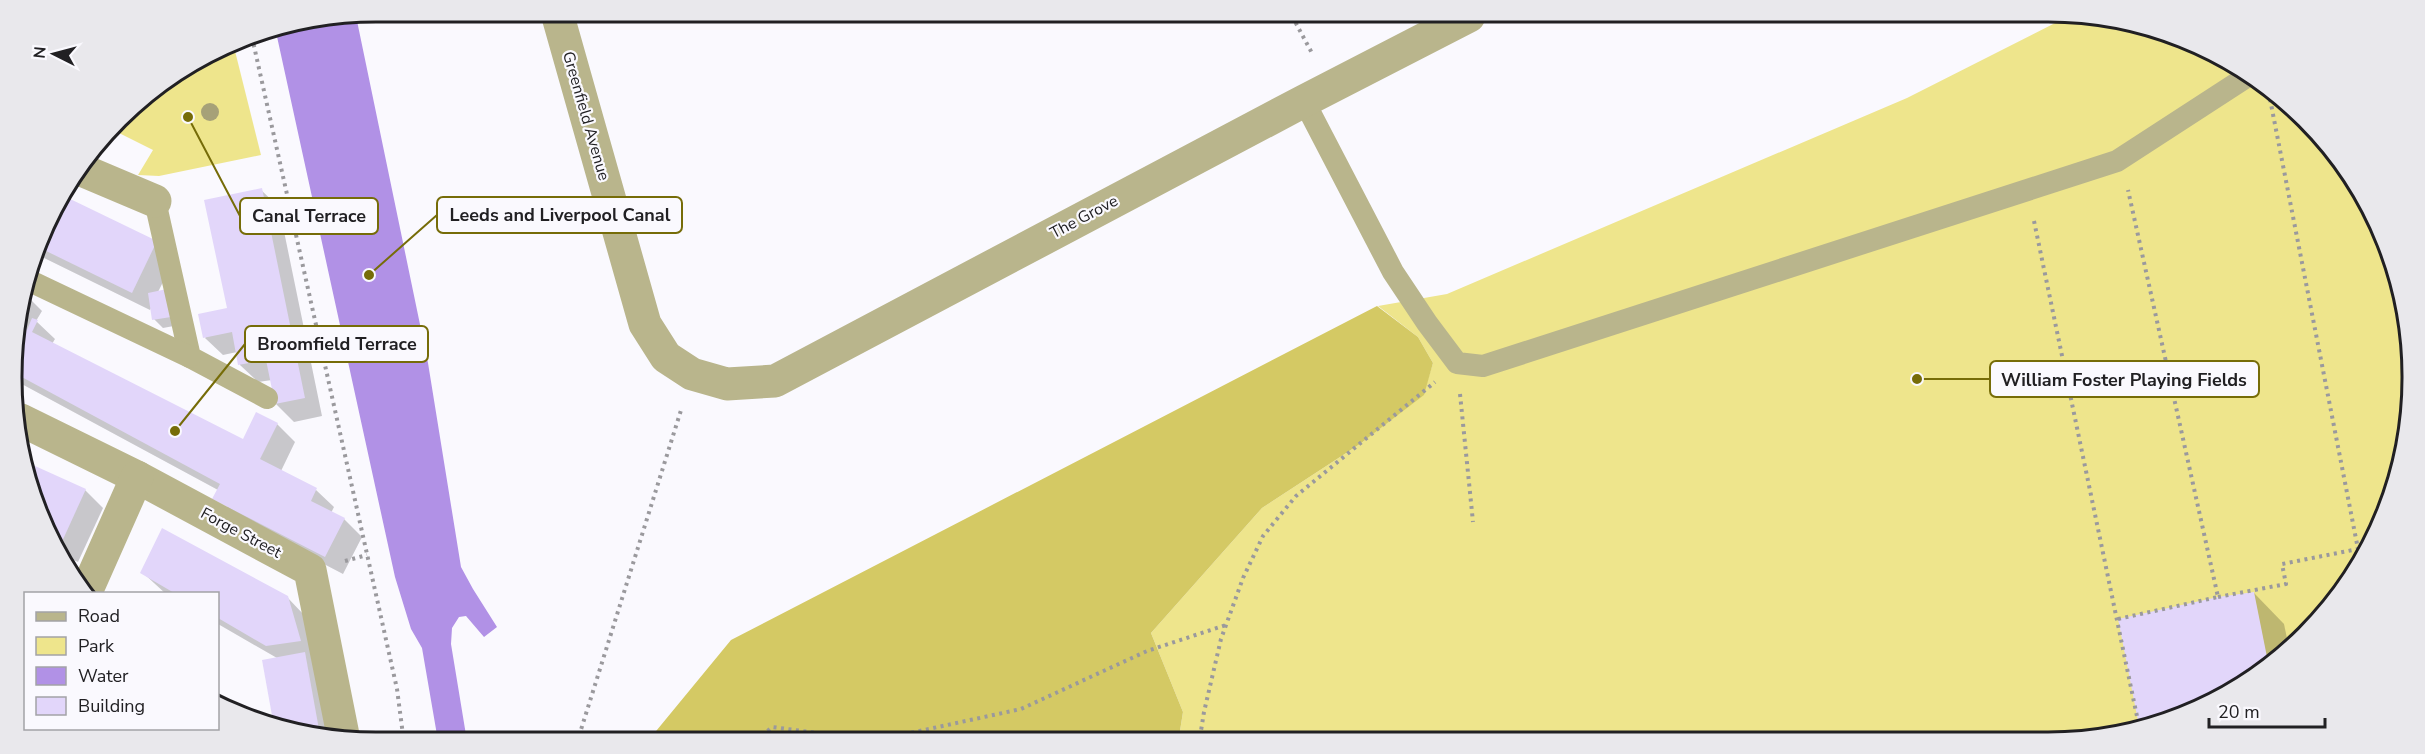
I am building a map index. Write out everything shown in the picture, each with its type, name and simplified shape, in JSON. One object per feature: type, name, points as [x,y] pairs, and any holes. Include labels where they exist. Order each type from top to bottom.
[{"type":"street","name":"Greenfield Avenue","points":[[560,23],[645,324],[666,357],[692,374]]},
{"type":"street","name":"The Grove","points":[[692,374],[727,384],[775,381],[1455,23]]},
{"type":"street","points":[[88,172],[155,201]]},
{"type":"street","name":"Forge Street","points":[[26,422],[137,477],[310,570],[343,730]]},
{"type":"street","points":[[89,584],[137,477]]},
{"type":"lane","points":[[1318,94],[1393,272],[1457,363],[1483,366],[2117,161],[2242,80]]},
{"type":"lane","points":[[155,201],[190,357]]},
{"type":"lane","points":[[35,284],[190,357],[267,398]]},
{"type":"path","points":[[1294,23],[1318,94]]},
{"type":"path","points":[[254,44],[397,689],[403,732]]},
{"type":"path","points":[[2270,101],[2358,549]]},
{"type":"path","points":[[2125,181],[2218,597]]},
{"type":"path","points":[[2028,190],[2138,720]]},
{"type":"path","points":[[1457,363],[1473,522]]},
{"type":"path","points":[[1201,732],[1203,711],[1227,625],[1243,578],[1263,536],[1296,496],[1457,363]]},
{"type":"path","points":[[580,732],[692,374]]},
{"type":"path","points":[[2118,619],[2286,584],[2282,564],[2358,549]]},
{"type":"path","points":[[915,732],[1021,709],[1147,651],[1227,625]]},
{"type":"path","points":[[767,732],[772,728],[806,732]]},
{"type":"green space","points":[[2055,23],[2117,29],[2184,49],[2245,82],[2299,126],[2343,180],[2376,241],[2396,308],[2402,354],[2402,400],[2396,446],[2376,513],[2355,554],[2315,611],[2282,644],[2245,672],[2184,705],[2117,725],[2071,731],[1180,732],[1183,712],[1151,633],[1262,508],[1360,444],[1423,395],[1433,363],[1418,337],[1378,306],[1447,294],[1907,98]]},
{"type":"green space","points":[[235,52],[261,155],[159,176],[138,175],[153,150],[119,133],[143,110],[180,82]]},
{"type":"shaded area","points":[[1377,306],[1418,337],[1433,363],[1424,395],[1360,444],[1262,508],[1151,633],[1183,712],[1180,732],[655,732],[731,640]]},
{"type":"water","points":[[354,23],[357,23],[428,363],[461,567],[497,627],[484,637],[466,616],[459,617],[452,628],[451,644],[466,732],[436,732],[422,648],[411,629],[395,577],[277,37],[308,29]]},
{"type":"building","points":[[262,188],[305,398],[275,404],[266,360],[238,365],[232,332],[203,338],[198,314],[227,308],[204,200]]},
{"type":"building","points":[[71,199],[157,241],[132,293],[45,251]]},
{"type":"building","points":[[167,289],[171,317],[152,320],[148,293]]},
{"type":"building","points":[[32,318],[38,320],[32,332],[243,439],[256,412],[278,423],[260,459],[317,488],[311,501],[345,518],[325,557],[212,499],[220,484],[22,377],[27,330]]},
{"type":"building","points":[[34,466],[86,489],[63,540],[49,513]]},
{"type":"building","points":[[162,528],[288,596],[301,641],[266,646],[219,619],[219,592],[173,592],[140,573]]},
{"type":"building","points":[[2254,592],[2267,656],[2245,672],[2205,695],[2184,705],[2138,720],[2118,619],[2218,597]]},
{"type":"building","points":[[305,652],[318,726],[272,715],[262,660]]},
{"type":"place","name":"Canal Terrace","points":[[188,117]]},
{"type":"place","name":"Leeds and Liverpool Canal","points":[[369,275]]},
{"type":"place","name":"William Foster Playing Fields","points":[[1917,379]]},
{"type":"place","name":"Broomfield Terrace","points":[[175,431]]}]
